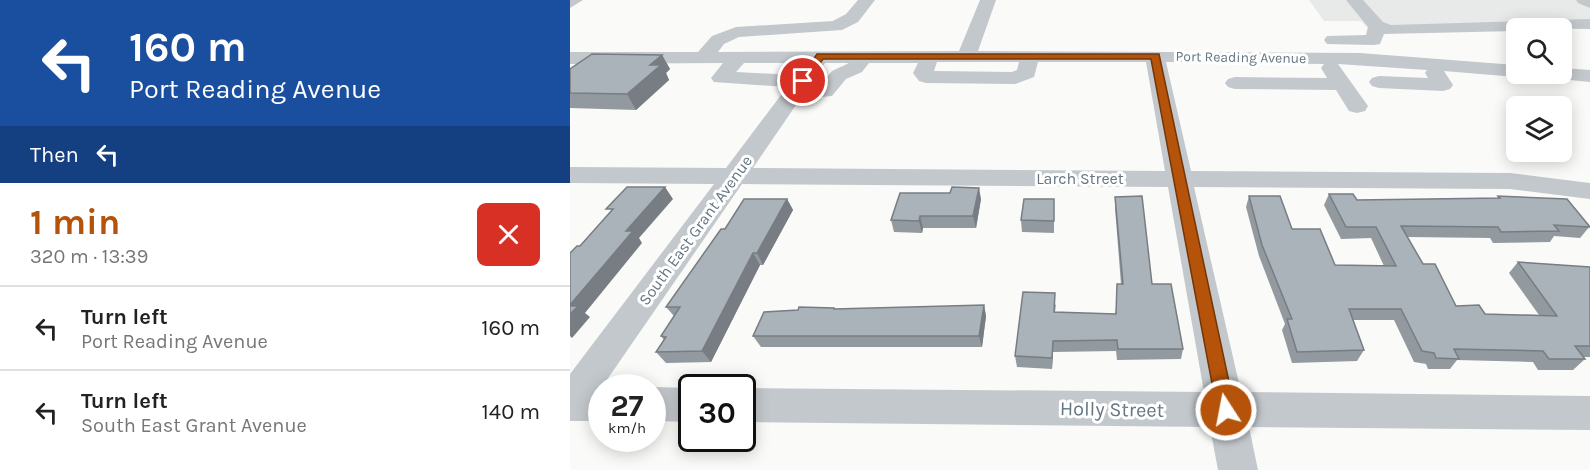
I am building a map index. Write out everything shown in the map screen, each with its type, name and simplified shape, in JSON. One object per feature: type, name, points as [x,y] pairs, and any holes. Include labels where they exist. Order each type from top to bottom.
[{"type":"street","points":[[570,3],[575,0]]},
{"type":"street","points":[[703,58],[716,43],[736,32],[836,26],[852,18],[867,0]]},
{"type":"street","points":[[988,0],[970,47],[1031,40],[1149,47],[1180,179],[1238,470]]},
{"type":"street","points":[[1354,0],[1377,26],[1390,30],[1590,24]]},
{"type":"street","points":[[1584,0],[1590,3]]},
{"type":"street","points":[[1267,40],[1317,46],[1374,40],[1377,26]]},
{"type":"street","points":[[1317,46],[1357,106]]},
{"type":"street","name":"Port Reading Avenue","points":[[859,62],[890,68],[897,56],[930,56],[970,47],[1029,56],[1149,47],[1317,46],[1429,64],[1506,70]]},
{"type":"street","points":[[570,58],[820,56],[859,62]]},
{"type":"street","name":"South East Grant Avenue","points":[[570,404],[820,56]]},
{"type":"street","points":[[930,56],[922,73],[926,77],[1004,78],[1016,78],[1026,73],[1029,56]]},
{"type":"street","points":[[764,81],[781,57]]},
{"type":"street","points":[[570,76],[597,58]]},
{"type":"street","points":[[738,58],[721,78],[764,81],[825,92],[838,75],[859,62]]},
{"type":"street","points":[[1379,82],[1443,85],[1429,64]]},
{"type":"street","points":[[1572,75],[1590,76]]},
{"type":"street","points":[[1235,83],[1342,84]]},
{"type":"street","name":"Larch Street","points":[[570,175],[1510,181],[1590,191]]},
{"type":"street","points":[[570,404],[588,404]]},
{"type":"street","name":"Holly Street","points":[[756,405],[1590,413]]},
{"type":"shaded area","points":[[1309,0],[1590,0],[1590,23],[1572,24],[1572,18],[1506,18],[1506,27],[1373,33],[1361,21],[1324,21]]},
{"type":"building","points":[[592,54],[662,55],[650,65],[661,65],[627,94],[570,93],[570,69]]},
{"type":"building","points":[[627,187],[665,187],[626,231],[633,231],[570,305],[570,253],[580,246],[613,209],[606,209]]},
{"type":"building","points":[[952,187],[979,188],[973,216],[920,216],[919,221],[891,220],[900,193],[950,193]]},
{"type":"building","points":[[1329,194],[1353,194],[1357,200],[1500,198],[1498,196],[1567,199],[1590,227],[1554,225],[1559,231],[1501,232],[1498,227],[1401,226],[1423,264],[1435,264],[1456,306],[1479,305],[1485,314],[1557,316],[1518,262],[1590,267],[1590,346],[1575,346],[1585,359],[1549,359],[1543,351],[1454,349],[1459,359],[1436,358],[1434,353],[1422,351],[1401,309],[1349,309],[1364,350],[1297,352],[1287,319],[1292,319],[1262,245],[1249,196],[1280,196],[1292,229],[1320,229],[1335,265],[1396,266],[1376,227],[1346,227]]},
{"type":"building","points":[[1142,196],[1152,284],[1171,284],[1183,349],[1118,349],[1117,340],[1053,341],[1052,358],[1015,356],[1023,292],[1055,293],[1054,312],[1116,314],[1117,284],[1123,284],[1115,197]]},
{"type":"building","points":[[744,199],[787,199],[757,253],[753,253],[702,351],[656,352],[666,337],[661,336],[680,307],[666,307],[721,229],[725,229]]},
{"type":"building","points":[[1024,199],[1054,199],[1054,221],[1021,220]]},
{"type":"building","points":[[984,305],[979,336],[753,336],[764,312],[798,310],[799,307],[834,309]]},
{"type":"building","points":[[570,306],[578,306],[570,314]]},
{"type":"route","points":[[803,81],[820,56],[1155,56],[1226,410]]}]
